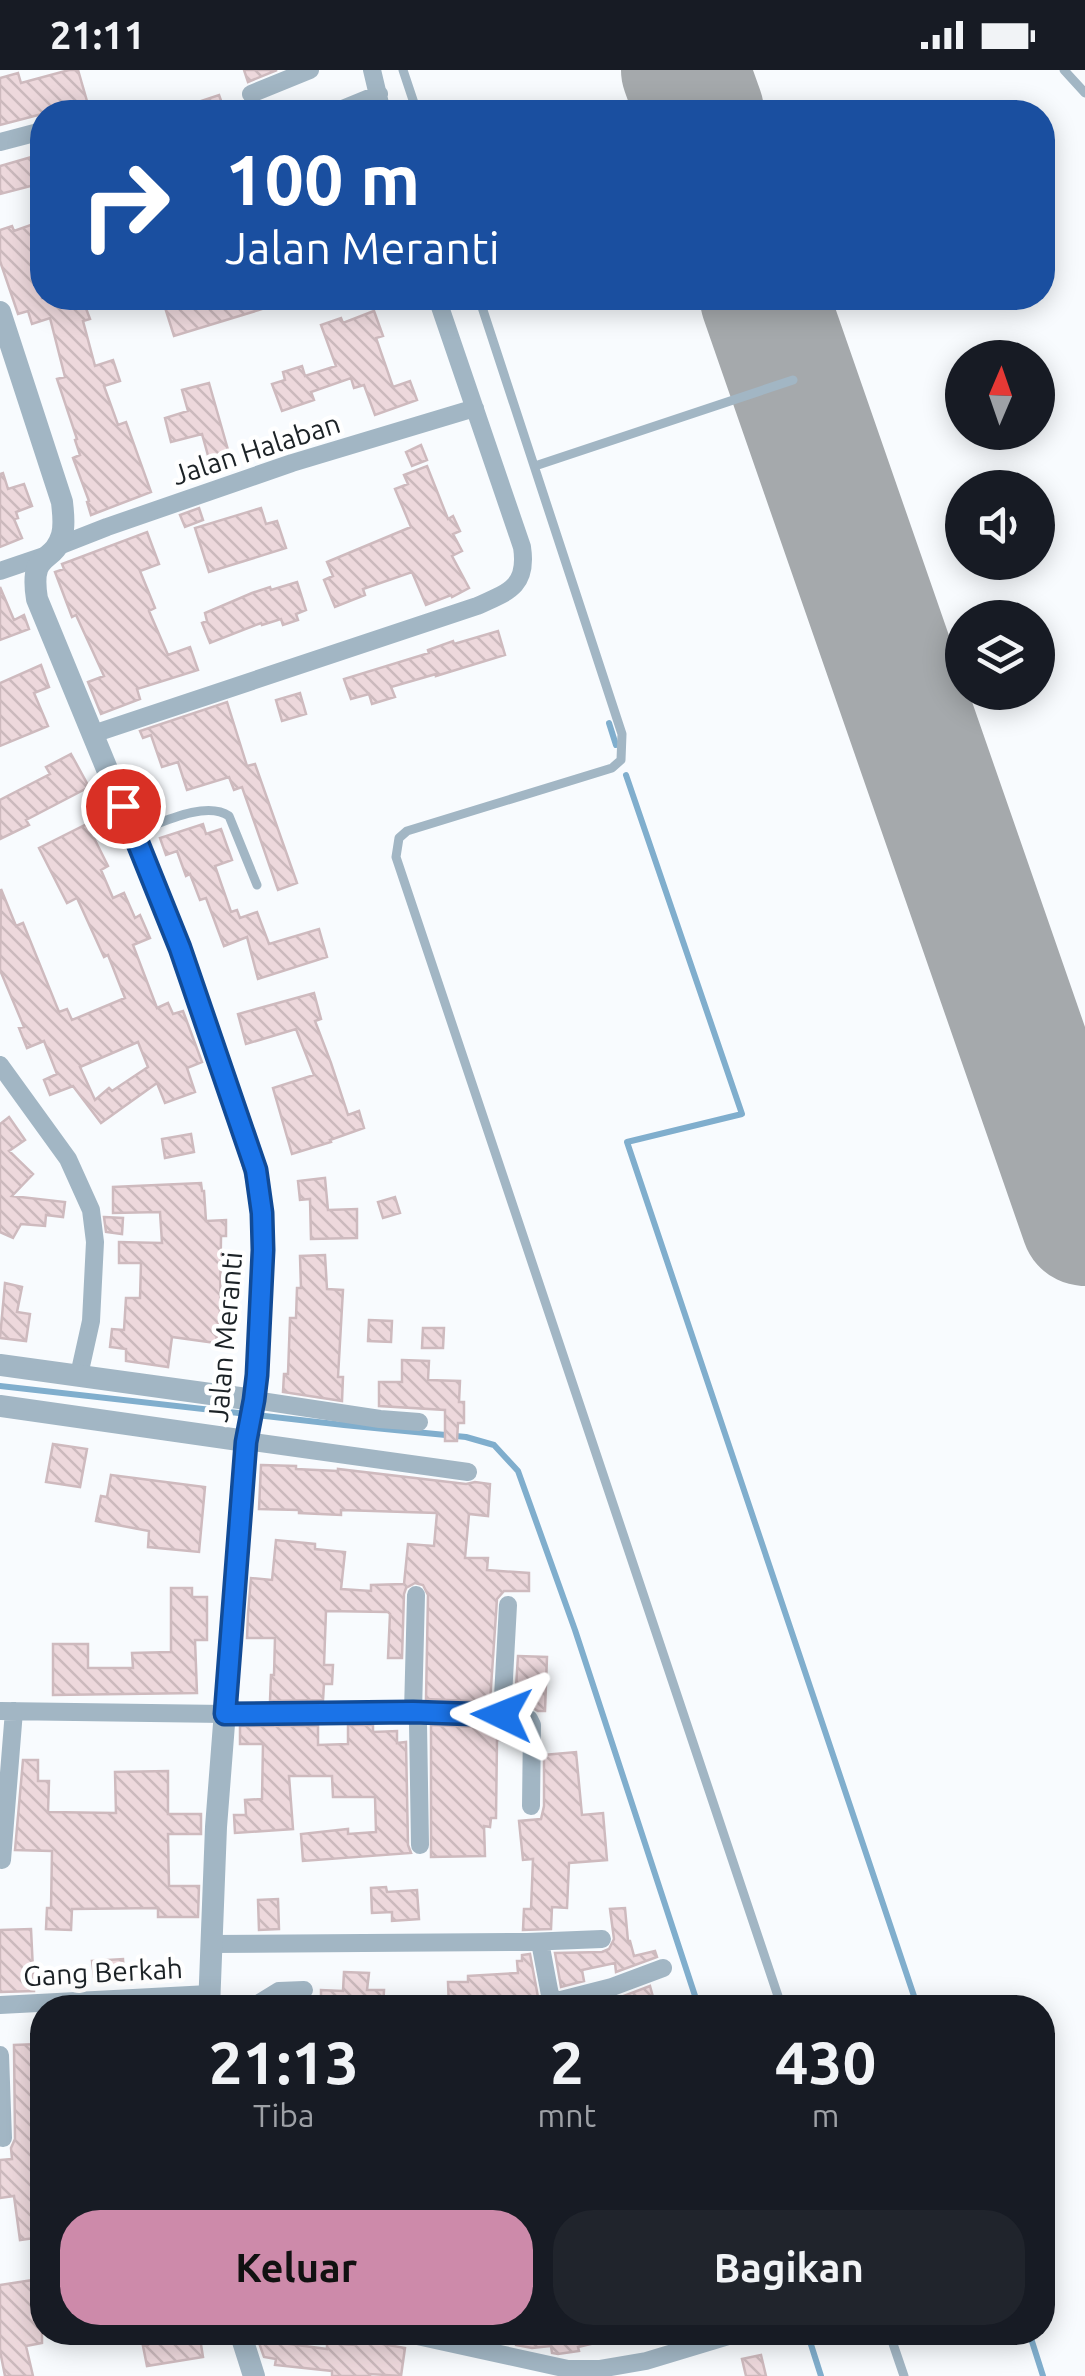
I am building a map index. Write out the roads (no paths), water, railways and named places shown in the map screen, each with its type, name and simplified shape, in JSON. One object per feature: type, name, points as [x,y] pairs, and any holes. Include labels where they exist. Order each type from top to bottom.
[{"type":"street","points":[[251,94],[310,70]]},
{"type":"street","points":[[372,70],[379,100]]},
{"type":"street","points":[[0,142],[30,134]]},
{"type":"street","points":[[93,734],[477,606],[516,585],[524,570],[522,547],[441,310]]},
{"type":"street","name":"Jalan Meranti","points":[[0,312],[62,502],[62,534],[37,567],[37,599],[188,970],[256,1170],[262,1213],[263,1250],[216,1827],[209,1995]]},
{"type":"street","name":"Jalan Halaban","points":[[0,572],[107,527],[292,464],[475,408]]},
{"type":"street","points":[[0,1065],[68,1158],[92,1210],[95,1242],[91,1322],[79,1375]]},
{"type":"street","points":[[0,1364],[79,1375],[250,1421],[468,1472]]},
{"type":"street","points":[[0,1406],[250,1421],[329,1412],[418,1422]]},
{"type":"street","points":[[416,1595],[413,1712],[418,1724],[420,1845]]},
{"type":"street","points":[[502,1715],[508,1606]]},
{"type":"street","points":[[2,1860],[7,1711],[413,1712],[526,1717],[532,1725],[532,1806]]},
{"type":"street","points":[[210,1944],[602,1940]]},
{"type":"street","points":[[540,1942],[550,1995]]},
{"type":"street","points":[[578,1995],[663,1968]]},
{"type":"street","points":[[272,1995],[304,1990]]},
{"type":"street","name":"Gang Berkah","points":[[0,2005],[30,2004]]},
{"type":"street","points":[[0,2055],[3,2138]]},
{"type":"street","points":[[244,2345],[254,2376]]},
{"type":"street","points":[[458,2345],[552,2366],[600,2369],[646,2361],[699,2345]]},
{"type":"lane","points":[[403,70],[414,100]]},
{"type":"lane","points":[[1064,70],[1085,93]]},
{"type":"lane","points":[[483,310],[622,734],[621,760],[612,768],[408,831],[399,838],[396,857],[778,1995]]},
{"type":"lane","points":[[534,466],[793,380]]},
{"type":"lane","points":[[133,833],[199,811],[221,810],[229,816],[257,885]]},
{"type":"lane","points":[[893,2345],[904,2376]]},
{"type":"waterway","points":[[609,723],[616,745]]},
{"type":"waterway","points":[[626,775],[742,1114],[627,1142],[914,1995]]},
{"type":"waterway","points":[[0,1386],[466,1437],[494,1445],[518,1471],[575,1630],[695,1995]]},
{"type":"waterway","points":[[811,2345],[821,2376]]},
{"type":"waterway","points":[[1033,2345],[1043,2376]]}]
